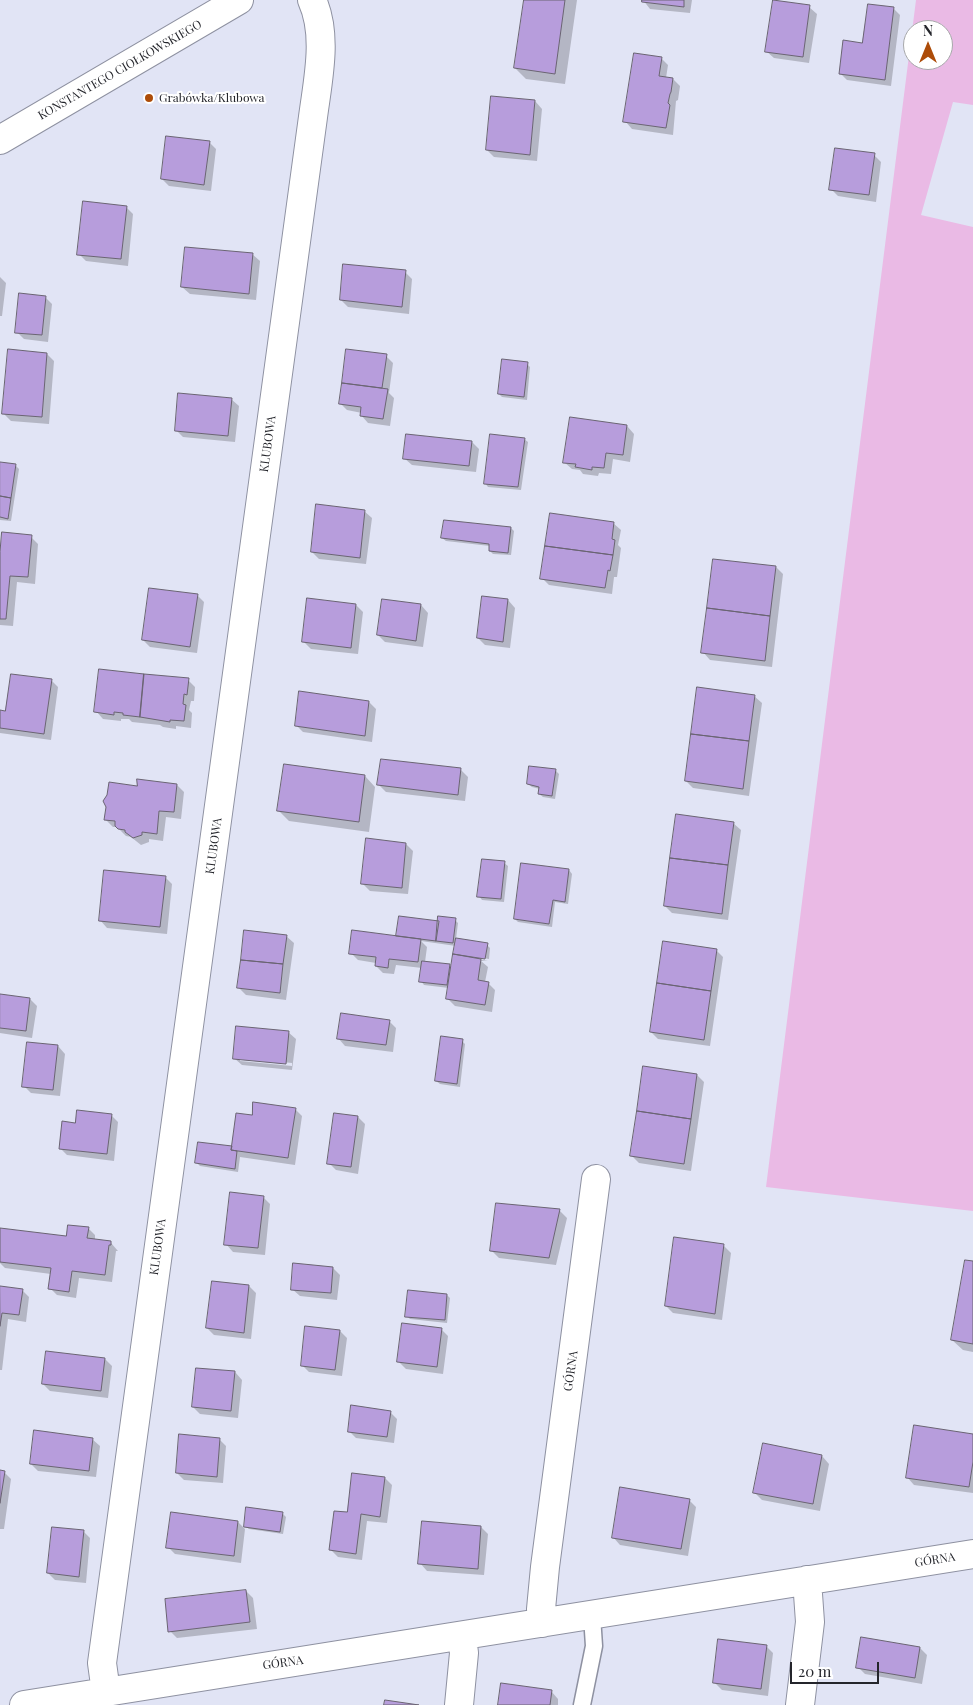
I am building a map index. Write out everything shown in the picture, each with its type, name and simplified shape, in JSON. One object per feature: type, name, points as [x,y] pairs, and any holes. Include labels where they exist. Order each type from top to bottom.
[{"type":"street","name":"KONSTANTEGO CIOŁKOWSKIEGO","points":[[0,140],[240,0]]},
{"type":"street","name":"KLUBOWA","points":[[106,1692],[102,1663],[103,1653],[313,116],[321,48],[318,12],[312,0]]},
{"type":"street","name":"GÓRNA","points":[[542,1623],[544,1567],[596,1179]]},
{"type":"street","name":"GÓRNA","points":[[24,1705],[218,1673],[462,1637],[973,1554]]},
{"type":"street","points":[[800,1705],[810,1622],[807,1580]]},
{"type":"street","points":[[459,1705],[464,1663],[462,1637]]},
{"type":"lane","points":[[582,1705],[594,1646],[592,1616]]},
{"type":"shaded area","points":[[916,0],[973,0],[973,105],[953,102],[921,215],[973,227],[973,1211],[766,1187],[907,70],[953,70],[953,20],[913,20]]},
{"type":"building","points":[[524,0],[565,0],[555,74],[514,68]]},
{"type":"building","points":[[642,0],[684,0],[684,7],[642,2]]},
{"type":"building","points":[[773,0],[810,5],[803,57],[765,52]]},
{"type":"building","points":[[868,4],[894,7],[885,80],[839,74],[843,40],[862,43]]},
{"type":"building","points":[[634,53],[662,57],[659,76],[673,78],[666,128],[623,122]]},
{"type":"building","points":[[491,96],[535,100],[530,155],[486,150]]},
{"type":"building","points":[[166,136],[210,141],[204,185],[161,179]]},
{"type":"building","points":[[835,148],[875,153],[869,195],[829,190]]},
{"type":"building","points":[[83,201],[127,206],[121,259],[77,255]]},
{"type":"building","points":[[185,247],[253,253],[249,294],[181,287]]},
{"type":"building","points":[[343,264],[406,270],[402,307],[340,300]]},
{"type":"building","points":[[19,293],[46,296],[42,335],[15,333]]},
{"type":"building","points":[[8,349],[47,353],[42,417],[2,414]]},
{"type":"building","points":[[346,349],[387,354],[382,388],[342,383]]},
{"type":"building","points":[[502,359],[528,362],[524,397],[498,394]]},
{"type":"building","points":[[342,383],[388,389],[383,419],[360,416],[361,407],[339,404]]},
{"type":"building","points":[[178,393],[232,398],[228,436],[175,431]]},
{"type":"building","points":[[570,417],[627,425],[623,455],[606,453],[604,468],[592,467],[592,470],[575,467],[576,464],[563,463]]},
{"type":"building","points":[[406,434],[472,441],[469,466],[403,459]]},
{"type":"building","points":[[490,434],[525,438],[518,487],[484,484]]},
{"type":"building","points":[[0,462],[16,464],[11,498],[0,496]]},
{"type":"building","points":[[0,496],[11,498],[8,519],[0,517]]},
{"type":"building","points":[[316,504],[365,510],[360,558],[311,552]]},
{"type":"building","points":[[550,513],[614,522],[612,539],[615,540],[613,555],[545,546]]},
{"type":"building","points":[[444,520],[511,527],[508,553],[489,551],[489,544],[441,538]]},
{"type":"building","points":[[2,532],[32,535],[28,577],[10,576],[6,619],[0,619],[0,552]]},
{"type":"building","points":[[545,546],[613,555],[605,588],[540,579]]},
{"type":"building","points":[[713,559],[776,566],[770,616],[707,608]]},
{"type":"building","points":[[149,588],[198,594],[190,647],[142,640]]},
{"type":"building","points":[[482,596],[508,599],[503,642],[477,638]]},
{"type":"building","points":[[307,598],[356,604],[351,648],[302,642]]},
{"type":"building","points":[[382,599],[421,604],[416,641],[377,635]]},
{"type":"building","points":[[707,608],[770,616],[765,661],[701,653]]},
{"type":"building","points":[[99,669],[144,674],[140,717],[114,712],[114,715],[94,712]]},
{"type":"building","points":[[11,674],[52,679],[44,734],[0,728],[0,710],[5,711]]},
{"type":"building","points":[[144,674],[189,678],[187,695],[184,694],[183,704],[186,705],[184,721],[170,720],[170,722],[140,717]]},
{"type":"building","points":[[697,687],[755,695],[749,741],[691,734]]},
{"type":"building","points":[[299,691],[369,701],[365,736],[295,726]]},
{"type":"building","points":[[691,734],[749,741],[743,789],[685,781]]},
{"type":"building","points":[[381,759],[461,768],[458,795],[377,785]]},
{"type":"building","points":[[284,764],[365,775],[359,822],[277,811]]},
{"type":"building","points":[[529,766],[556,769],[552,796],[538,794],[539,787],[527,784]]},
{"type":"building","points":[[137,779],[177,784],[174,812],[159,811],[157,834],[142,832],[142,835],[133,838],[125,830],[118,829],[115,826],[115,821],[104,820],[106,807],[103,801],[107,795],[109,782],[137,786]]},
{"type":"building","points":[[676,814],[734,822],[728,865],[670,858]]},
{"type":"building","points":[[366,838],[406,843],[402,888],[361,884]]},
{"type":"building","points":[[670,858],[728,865],[722,914],[664,906]]},
{"type":"building","points":[[482,859],[505,861],[501,899],[477,897]]},
{"type":"building","points":[[521,863],[569,869],[565,902],[553,900],[549,924],[514,919]]},
{"type":"building","points":[[104,870],[166,876],[160,927],[99,921]]},
{"type":"building","points":[[399,916],[439,921],[436,941],[396,936]]},
{"type":"building","points":[[438,916],[456,918],[453,943],[436,941]]},
{"type":"building","points":[[244,930],[287,935],[283,964],[241,960]]},
{"type":"building","points":[[352,930],[421,939],[418,962],[389,959],[388,968],[375,966],[376,957],[349,954]]},
{"type":"building","points":[[456,938],[488,943],[485,959],[453,954]]},
{"type":"building","points":[[663,941],[717,949],[711,991],[657,983]]},
{"type":"building","points":[[453,954],[481,959],[478,980],[489,982],[485,1005],[446,999]]},
{"type":"building","points":[[241,960],[283,964],[280,993],[237,988]]},
{"type":"building","points":[[422,961],[450,964],[447,985],[419,982]]},
{"type":"building","points":[[657,983],[711,991],[704,1040],[650,1032]]},
{"type":"building","points":[[0,994],[30,998],[26,1031],[0,1028]]},
{"type":"building","points":[[341,1013],[390,1020],[386,1045],[337,1039]]},
{"type":"building","points":[[236,1026],[289,1031],[286,1064],[233,1059]]},
{"type":"building","points":[[441,1036],[463,1039],[457,1084],[435,1081]]},
{"type":"building","points":[[27,1042],[58,1045],[53,1090],[22,1087]]},
{"type":"building","points":[[643,1066],[697,1074],[691,1119],[637,1111]]},
{"type":"building","points":[[253,1102],[296,1108],[288,1158],[231,1150],[236,1113],[252,1115]]},
{"type":"building","points":[[77,1110],[112,1114],[107,1154],[59,1149],[62,1121],[75,1123]]},
{"type":"building","points":[[637,1111],[691,1119],[684,1164],[630,1156]]},
{"type":"building","points":[[334,1113],[358,1116],[351,1167],[327,1164]]},
{"type":"building","points":[[198,1142],[232,1146],[231,1150],[237,1151],[235,1169],[195,1163]]},
{"type":"building","points":[[230,1192],[264,1196],[258,1248],[224,1245]]},
{"type":"building","points":[[496,1203],[560,1209],[549,1258],[490,1251]]},
{"type":"building","points":[[68,1225],[89,1227],[87,1238],[111,1241],[105,1275],[72,1271],[69,1292],[48,1289],[51,1268],[0,1262],[0,1228],[66,1236]]},
{"type":"building","points":[[674,1237],[724,1244],[715,1314],[665,1306]]},
{"type":"building","points":[[965,1260],[973,1261],[973,1344],[951,1340]]},
{"type":"building","points":[[293,1263],[333,1267],[331,1293],[291,1290]]},
{"type":"building","points":[[212,1281],[249,1285],[244,1333],[206,1328]]},
{"type":"building","points":[[0,1286],[23,1289],[19,1315],[2,1313],[0,1326]]},
{"type":"building","points":[[408,1290],[447,1294],[445,1320],[405,1317]]},
{"type":"building","points":[[402,1323],[442,1328],[437,1367],[397,1362]]},
{"type":"building","points":[[305,1326],[340,1330],[335,1370],[301,1366]]},
{"type":"building","points":[[46,1351],[105,1358],[101,1391],[42,1384]]},
{"type":"building","points":[[196,1368],[235,1371],[231,1411],[192,1407]]},
{"type":"building","points":[[351,1405],[391,1411],[387,1437],[348,1432]]},
{"type":"building","points":[[914,1425],[973,1434],[973,1462],[969,1487],[906,1478]]},
{"type":"building","points":[[34,1430],[93,1438],[89,1471],[30,1464]]},
{"type":"building","points":[[179,1434],[220,1438],[217,1477],[176,1473]]},
{"type":"building","points":[[763,1443],[822,1455],[813,1504],[753,1493]]},
{"type":"building","points":[[0,1470],[5,1471],[0,1503]]},
{"type":"building","points":[[352,1473],[385,1477],[380,1517],[361,1514],[356,1554],[329,1550],[334,1511],[347,1512]]},
{"type":"building","points":[[620,1487],[690,1499],[681,1549],[612,1538]]},
{"type":"building","points":[[246,1507],[283,1512],[280,1532],[244,1527]]},
{"type":"building","points":[[171,1512],[238,1521],[234,1556],[166,1548]]},
{"type":"building","points":[[422,1521],[481,1526],[478,1569],[418,1564]]},
{"type":"building","points":[[52,1527],[84,1530],[79,1577],[47,1573]]},
{"type":"building","points":[[246,1590],[250,1622],[168,1632],[165,1599]]},
{"type":"building","points":[[861,1637],[920,1647],[915,1678],[856,1668]]},
{"type":"building","points":[[718,1639],[767,1645],[761,1689],[713,1683]]},
{"type":"building","points":[[501,1683],[552,1690],[550,1705],[498,1705]]},
{"type":"building","points":[[385,1700],[419,1705],[384,1705]]},
{"type":"place","name":"Grabówka/Klubowa","points":[[149,98]]}]
